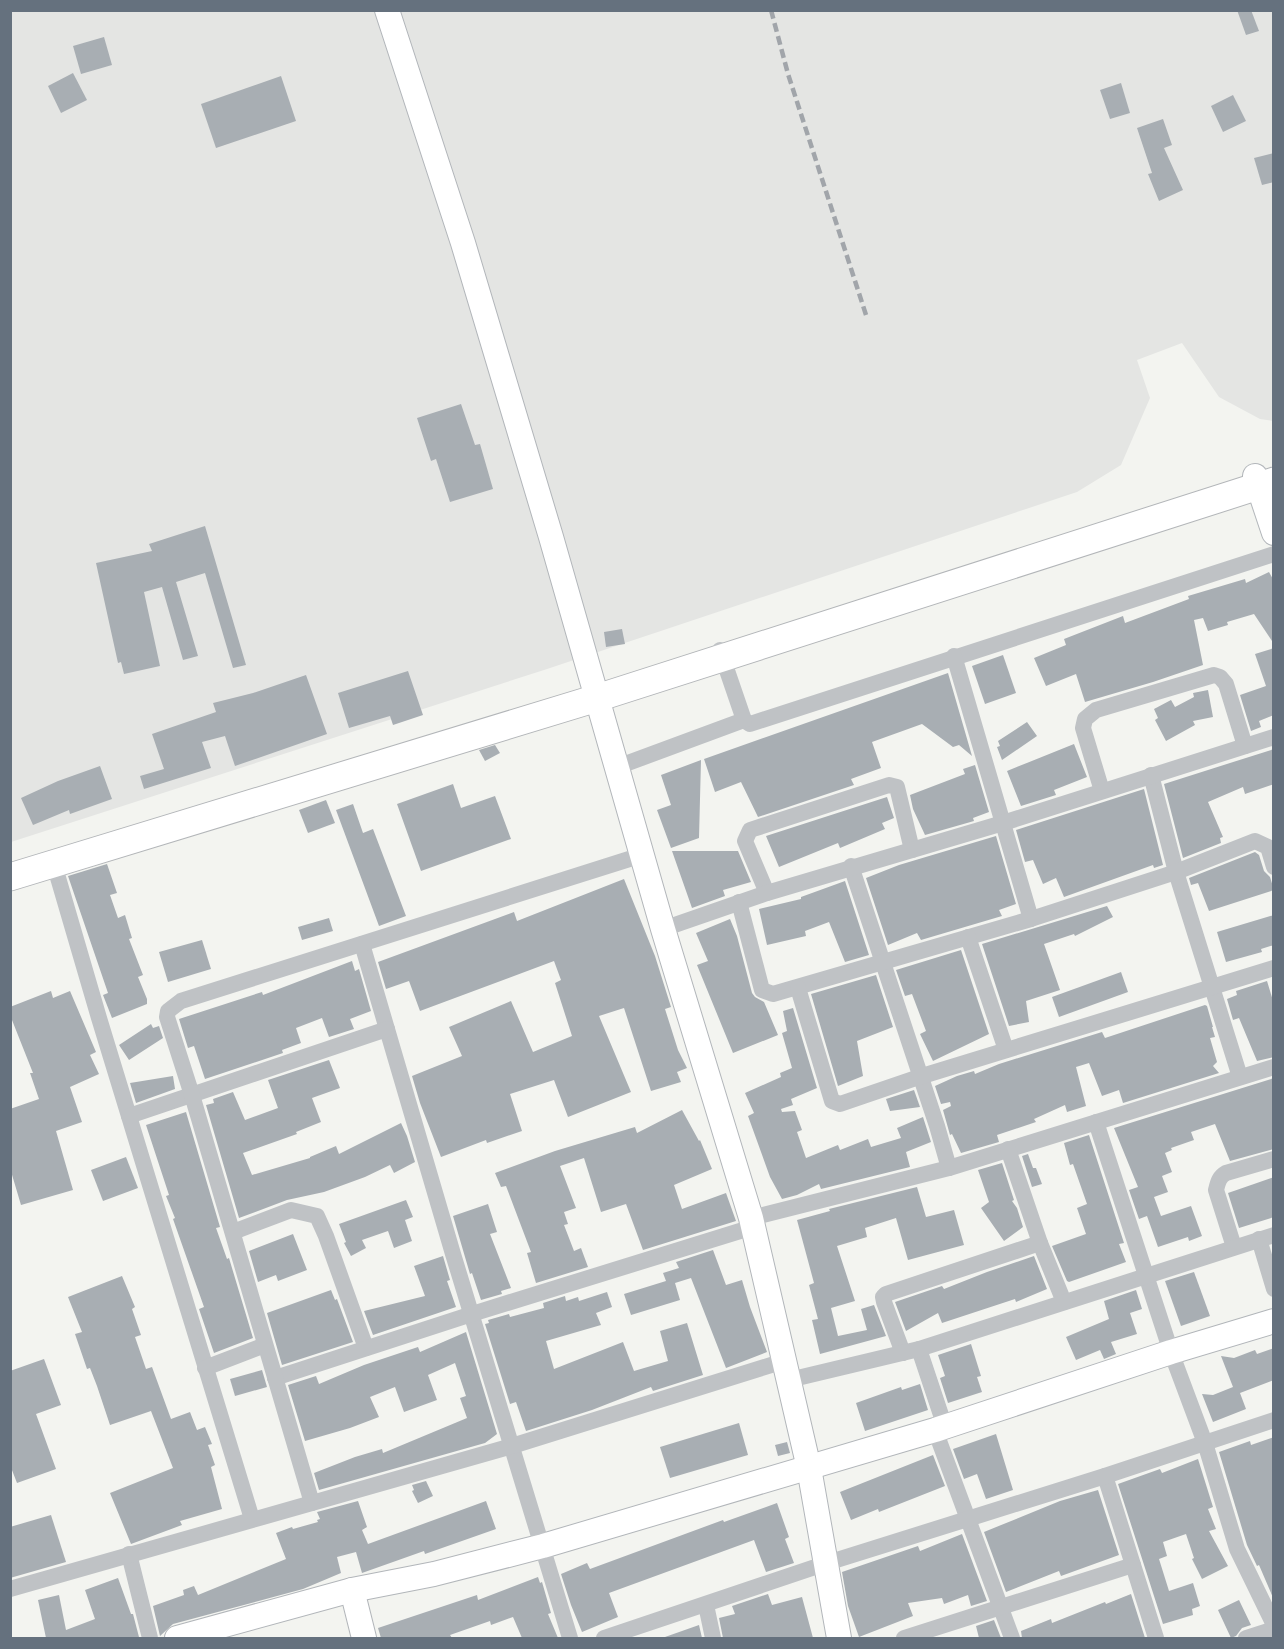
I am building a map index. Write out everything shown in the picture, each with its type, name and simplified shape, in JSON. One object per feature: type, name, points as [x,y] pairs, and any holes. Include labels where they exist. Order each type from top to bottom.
[{"type":"main road","points":[[10,877],[595,693],[1265,478]]},
{"type":"main road","points":[[10,865],[595,693]]},
{"type":"street","points":[[387,10],[466,255],[551,537],[663,928],[752,1223],[809,1468],[839,1638]]},
{"type":"street","points":[[1265,478],[1274,533]]},
{"type":"street","points":[[721,652],[744,720],[750,724],[1274,554]]},
{"type":"street","points":[[954,656],[1031,919]]},
{"type":"street","points":[[1102,791],[1083,728],[1085,719],[1096,710],[1214,675],[1221,677],[1226,684],[1245,746]]},
{"type":"street","points":[[617,767],[744,720]]},
{"type":"street","points":[[663,928],[767,892],[1003,823],[1274,737]]},
{"type":"street","points":[[1151,775],[1176,872],[1240,1077]]},
{"type":"street","points":[[767,892],[745,841],[750,830],[889,785],[894,784],[897,787],[912,850]]},
{"type":"street","points":[[739,902],[762,990],[773,994],[1031,919],[1176,872],[1256,841],[1268,847],[1274,867]]},
{"type":"street","points":[[312,1503],[167,1017],[168,1011],[181,1001],[642,855]]},
{"type":"street","points":[[54,864],[252,1520]]},
{"type":"street","points":[[851,866],[949,1168]]},
{"type":"street","points":[[968,937],[1006,1050]]},
{"type":"street","points":[[362,944],[570,1638]]},
{"type":"street","points":[[798,988],[832,1101],[840,1104],[919,1077],[1274,968]]},
{"type":"street","points":[[129,1116],[387,1029]]},
{"type":"street","points":[[275,1378],[752,1223],[949,1168],[1274,1067]]},
{"type":"street","points":[[1096,1122],[1171,1352],[1205,1443],[1237,1549],[1274,1627],[1246,1638]]},
{"type":"street","points":[[1008,1149],[1040,1243],[1064,1302]]},
{"type":"street","points":[[1234,1247],[1216,1190],[1218,1181],[1226,1173],[1274,1160]]},
{"type":"street","points":[[233,1232],[291,1210],[317,1216],[366,1348]]},
{"type":"street","points":[[10,1589],[512,1446],[786,1371],[919,1349],[1266,1237],[1274,1289]]},
{"type":"street","points":[[903,1353],[884,1302],[883,1297],[886,1294],[1040,1243]]},
{"type":"street","points":[[177,1638],[353,1597],[543,1546],[940,1429],[1171,1352],[1274,1321]]},
{"type":"street","points":[[205,1368],[265,1345]]},
{"type":"street","points":[[919,1349],[940,1429],[968,1519],[1012,1638]]},
{"type":"street","points":[[604,1638],[827,1563],[1105,1476],[1274,1420]]},
{"type":"street","points":[[1105,1476],[1156,1638]]},
{"type":"street","points":[[129,1554],[150,1638]]},
{"type":"street","points":[[904,1638],[925,1635],[1133,1564]]},
{"type":"street","points":[[238,1638],[353,1597]]},
{"type":"street","points":[[353,1597],[364,1638]]},
{"type":"street","points":[[706,1605],[713,1638]]},
{"type":"shaded area","points":[[10,11],[1273,11],[1273,421],[1260,419],[1219,397],[1182,343],[1137,360],[1150,398],[1121,465],[1077,492],[544,670],[11,842]]},
{"type":"building","points":[[1237,10],[1251,10],[1259,31],[1246,35]]},
{"type":"building","points":[[104,37],[112,65],[81,74],[73,46]]},
{"type":"building","points":[[73,73],[87,100],[61,113],[48,86]]},
{"type":"building","points":[[281,76],[296,121],[216,148],[201,104]]},
{"type":"building","points":[[1121,83],[1130,113],[1110,119],[1100,90]]},
{"type":"building","points":[[1233,95],[1246,121],[1223,132],[1211,106]]},
{"type":"building","points":[[1163,119],[1172,145],[1164,148],[1183,190],[1159,201],[1148,174],[1152,173],[1137,128]]},
{"type":"building","points":[[1274,153],[1274,182],[1262,185],[1254,158]]},
{"type":"building","points":[[461,404],[475,445],[480,444],[493,489],[450,502],[436,459],[431,461],[417,418]]},
{"type":"building","points":[[205,526],[246,665],[233,668],[205,573],[176,582],[198,656],[183,660],[162,587],[144,592],[160,666],[124,674],[121,662],[118,663],[96,563],[152,551],[149,544]]},
{"type":"building","points":[[1269,572],[1274,581],[1274,644],[1254,614],[1227,622],[1228,625],[1208,631],[1203,618],[1194,620],[1203,665],[1085,702],[1076,674],[1046,686],[1034,658],[1066,645],[1064,639],[1123,616],[1125,623],[1189,599],[1188,596],[1245,579],[1246,583]]},
{"type":"building","points":[[622,629],[625,644],[606,647],[604,632]]},
{"type":"building","points":[[1274,648],[1274,715],[1259,721],[1261,727],[1251,731],[1240,695],[1266,686],[1255,654]]},
{"type":"building","points":[[1003,655],[1016,693],[985,704],[972,666]]},
{"type":"building","points":[[408,671],[423,715],[393,725],[390,716],[349,728],[338,693]]},
{"type":"building","points":[[948,673],[972,756],[959,745],[953,747],[922,724],[872,742],[881,768],[851,779],[854,785],[758,817],[741,782],[715,792],[704,759]]},
{"type":"building","points":[[306,675],[327,734],[235,766],[225,736],[202,742],[211,768],[144,789],[140,776],[164,769],[152,734],[216,712],[213,703],[253,693]]},
{"type":"building","points":[[1208,690],[1213,717],[1193,721],[1195,725],[1166,741],[1155,720],[1158,718],[1154,709],[1171,700],[1175,707],[1194,697],[1193,693]]},
{"type":"building","points":[[1027,722],[1037,736],[1002,760],[997,747],[1000,746],[998,741]]},
{"type":"building","points":[[1074,744],[1087,777],[1054,790],[1056,795],[1021,806],[1007,771]]},
{"type":"building","points":[[495,745],[500,753],[485,761],[479,750]]},
{"type":"building","points":[[1274,749],[1274,784],[1245,794],[1243,787],[1208,802],[1223,837],[1220,838],[1221,843],[1183,858],[1164,784]]},
{"type":"building","points":[[701,760],[699,838],[671,848],[657,810],[671,805],[661,775]]},
{"type":"building","points":[[975,765],[989,812],[973,818],[974,821],[925,835],[913,809],[910,795],[965,774],[963,769]]},
{"type":"building","points":[[100,766],[112,799],[70,814],[69,810],[33,825],[21,798],[58,781]]},
{"type":"building","points":[[453,784],[461,808],[495,796],[511,839],[421,871],[397,804]]},
{"type":"building","points":[[1144,789],[1163,865],[1154,868],[1153,865],[1064,897],[1056,878],[1043,884],[1033,860],[1025,862],[1016,830]]},
{"type":"building","points":[[887,797],[894,818],[882,823],[885,829],[840,848],[838,843],[779,867],[766,836]]},
{"type":"building","points":[[326,800],[335,823],[308,833],[299,810]]},
{"type":"building","points":[[353,804],[363,833],[373,829],[406,916],[379,926],[336,810]]},
{"type":"building","points":[[996,836],[1016,904],[999,910],[1002,916],[921,940],[917,933],[888,945],[866,878],[899,865]]},
{"type":"building","points":[[672,851],[738,851],[751,882],[723,890],[725,896],[692,908]]},
{"type":"building","points":[[1255,852],[1259,855],[1264,871],[1270,877],[1274,890],[1209,911],[1198,883],[1191,885],[1189,878]]},
{"type":"building","points":[[107,864],[117,893],[110,895],[118,918],[125,915],[132,938],[129,939],[143,975],[138,977],[147,999],[147,1004],[112,1018],[103,995],[108,993],[68,876]]},
{"type":"building","points":[[624,879],[655,956],[671,1007],[665,1009],[678,1050],[687,1068],[677,1072],[681,1082],[651,1091],[624,1008],[599,1016],[631,1092],[568,1117],[554,1080],[510,1094],[522,1131],[487,1143],[486,1140],[441,1157],[412,1076],[462,1056],[449,1027],[511,1001],[533,1052],[572,1036],[555,983],[561,980],[554,961],[420,1011],[409,981],[386,989],[378,962],[514,912],[517,921]]},
{"type":"building","points":[[845,881],[869,955],[845,962],[829,922],[805,931],[806,936],[767,945],[759,909],[801,899],[801,897]]},
{"type":"building","points":[[1107,906],[1113,917],[1075,936],[1074,934],[1044,944],[1060,990],[1026,1001],[1029,1022],[1009,1026],[982,944]]},
{"type":"building","points":[[1274,915],[1274,945],[1261,949],[1262,952],[1226,962],[1217,932]]},
{"type":"building","points":[[329,918],[333,931],[302,940],[298,927]]},
{"type":"building","points":[[730,919],[737,936],[752,993],[764,1002],[778,1035],[733,1053],[697,965],[708,961],[696,933]]},
{"type":"building","points":[[202,940],[211,969],[168,982],[159,952]]},
{"type":"building","points":[[961,950],[989,1034],[933,1061],[920,1034],[926,1031],[912,994],[905,996],[896,970]]},
{"type":"building","points":[[352,961],[355,971],[359,969],[371,1011],[350,1019],[354,1029],[329,1037],[322,1018],[296,1028],[301,1043],[282,1050],[283,1053],[205,1079],[194,1046],[188,1048],[179,1019],[262,992],[263,995]]},
{"type":"building","points":[[1121,972],[1128,992],[1059,1017],[1052,997]]},
{"type":"building","points":[[876,975],[893,1027],[857,1041],[863,1076],[838,1086],[811,994]]},
{"type":"building","points":[[1267,981],[1274,1004],[1274,1057],[1257,1061],[1239,1018],[1233,1020],[1227,999],[1237,995],[1236,991]]},
{"type":"building","points":[[51,991],[53,998],[70,991],[96,1052],[90,1055],[99,1074],[70,1087],[82,1122],[56,1131],[73,1190],[21,1205],[10,1168],[10,1109],[39,1099],[30,1073],[33,1073],[10,1015],[10,1007]]},
{"type":"building","points":[[1205,1005],[1215,1037],[1210,1038],[1217,1062],[1213,1066],[1219,1073],[1123,1103],[1119,1090],[1102,1096],[1089,1063],[1076,1067],[1086,1106],[1067,1112],[1065,1105],[1034,1119],[1036,1122],[997,1135],[999,1142],[961,1153],[952,1134],[950,1135],[943,1110],[951,1106],[950,1102],[941,1104],[935,1086],[957,1076],[974,1071],[975,1074],[999,1064],[1102,1032],[1105,1038]]},
{"type":"building","points":[[793,1008],[817,1088],[791,1099],[793,1105],[781,1109],[782,1112],[795,1111],[802,1130],[797,1132],[806,1158],[838,1145],[840,1150],[868,1139],[871,1147],[901,1138],[897,1128],[923,1117],[931,1142],[906,1152],[910,1167],[821,1189],[819,1184],[797,1195],[782,1199],[770,1177],[748,1116],[754,1113],[745,1093],[781,1077],[780,1073],[792,1068],[782,1033],[787,1031],[783,1011]]},
{"type":"building","points":[[151,1024],[153,1028],[159,1026],[163,1038],[129,1060],[119,1045]]},
{"type":"building","points":[[329,1060],[340,1088],[312,1098],[321,1122],[296,1132],[297,1134],[243,1153],[252,1175],[310,1158],[336,1146],[339,1154],[401,1123],[415,1162],[394,1173],[390,1165],[324,1192],[287,1200],[239,1218],[206,1105],[214,1103],[213,1099],[233,1092],[245,1120],[278,1108],[268,1080]]},
{"type":"building","points":[[173,1076],[175,1089],[136,1103],[130,1083]]},
{"type":"building","points":[[1274,1078],[1274,1149],[1230,1161],[1215,1124],[1191,1132],[1194,1140],[1171,1148],[1172,1150],[1165,1153],[1172,1172],[1162,1176],[1168,1192],[1154,1197],[1161,1216],[1191,1206],[1202,1236],[1189,1241],[1188,1237],[1158,1247],[1147,1216],[1139,1219],[1129,1190],[1138,1187],[1114,1128]]},
{"type":"building","points":[[914,1090],[920,1107],[890,1111],[886,1099]]},
{"type":"building","points":[[682,1110],[700,1140],[712,1169],[674,1185],[682,1209],[726,1193],[736,1221],[643,1250],[626,1204],[601,1212],[584,1158],[560,1166],[576,1208],[564,1212],[568,1224],[564,1225],[574,1251],[581,1248],[588,1267],[536,1283],[527,1253],[531,1252],[506,1186],[501,1187],[495,1173],[555,1151],[635,1127],[637,1133]]},
{"type":"building","points":[[186,1112],[220,1227],[216,1228],[227,1259],[229,1258],[253,1338],[214,1353],[199,1309],[204,1307],[173,1219],[175,1218],[166,1196],[169,1195],[146,1125]]},
{"type":"building","points":[[1089,1135],[1124,1243],[1119,1244],[1126,1262],[1069,1282],[1052,1246],[1086,1234],[1077,1208],[1087,1204],[1073,1164],[1070,1165],[1064,1143]]},
{"type":"building","points":[[1028,1154],[1042,1184],[1032,1187],[1022,1156]]},
{"type":"building","points":[[126,1157],[138,1188],[103,1201],[91,1170]]},
{"type":"building","points":[[1002,1163],[1014,1200],[1012,1201],[1017,1208],[1023,1227],[1004,1241],[981,1208],[989,1202],[978,1170]]},
{"type":"building","points":[[1274,1177],[1274,1217],[1239,1228],[1228,1193]]},
{"type":"building","points":[[917,1187],[926,1217],[954,1210],[964,1245],[908,1260],[896,1218],[865,1228],[867,1237],[837,1246],[855,1301],[831,1308],[838,1336],[867,1330],[861,1309],[874,1305],[886,1336],[820,1354],[812,1320],[818,1319],[809,1285],[814,1283],[797,1220],[830,1211],[829,1209]]},
{"type":"building","points":[[406,1200],[413,1217],[405,1220],[412,1241],[394,1248],[388,1231],[362,1240],[366,1248],[351,1256],[344,1243],[346,1242],[339,1224]]},
{"type":"building","points":[[488,1204],[497,1232],[490,1234],[511,1288],[501,1291],[502,1294],[481,1300],[472,1273],[470,1274],[453,1216]]},
{"type":"building","points":[[293,1234],[307,1270],[278,1281],[276,1275],[258,1282],[249,1251]]},
{"type":"building","points":[[713,1250],[726,1285],[742,1280],[767,1352],[726,1368],[691,1278],[675,1283],[680,1300],[631,1315],[624,1294],[666,1281],[663,1273],[679,1268],[676,1262]]},
{"type":"building","points":[[443,1256],[450,1280],[447,1281],[456,1307],[373,1335],[364,1311],[425,1296],[414,1266]]},
{"type":"building","points":[[1034,1256],[1047,1289],[1016,1302],[1015,1299],[942,1323],[938,1313],[906,1331],[895,1302],[942,1286],[944,1289]]},
{"type":"building","points":[[1194,1272],[1210,1316],[1181,1326],[1165,1281]]},
{"type":"building","points":[[122,1276],[135,1307],[132,1309],[141,1335],[135,1337],[146,1369],[152,1367],[171,1419],[190,1412],[197,1430],[205,1427],[212,1444],[208,1445],[215,1465],[211,1467],[222,1509],[180,1521],[182,1525],[131,1544],[110,1493],[173,1468],[151,1411],[110,1425],[97,1386],[90,1368],[87,1369],[75,1334],[82,1332],[68,1297]]},
{"type":"building","points":[[331,1290],[335,1300],[337,1299],[353,1342],[282,1365],[267,1313]]},
{"type":"building","points":[[1136,1290],[1142,1309],[1130,1313],[1137,1334],[1111,1342],[1116,1354],[1104,1359],[1100,1350],[1076,1360],[1066,1337],[1109,1319],[1104,1301]]},
{"type":"building","points":[[607,1292],[612,1307],[596,1313],[601,1325],[546,1341],[554,1369],[623,1342],[634,1371],[668,1361],[660,1331],[687,1323],[703,1375],[653,1391],[651,1387],[592,1410],[526,1431],[516,1402],[510,1404],[485,1324],[489,1323],[488,1320],[509,1314],[510,1317],[544,1308],[543,1303],[565,1296],[566,1301],[578,1297],[579,1301]]},
{"type":"building","points":[[466,1332],[497,1434],[485,1443],[319,1490],[314,1473],[382,1449],[383,1453],[467,1418],[460,1398],[466,1396],[455,1363],[428,1375],[437,1400],[404,1412],[395,1387],[370,1397],[379,1417],[305,1441],[288,1385],[316,1376],[319,1384],[364,1365],[418,1347],[420,1352]]},
{"type":"building","points":[[971,1344],[981,1376],[977,1377],[982,1392],[948,1403],[940,1378],[945,1376],[938,1355]]},
{"type":"building","points":[[1274,1348],[1274,1380],[1240,1393],[1246,1409],[1213,1422],[1202,1394],[1213,1395],[1233,1387],[1221,1356],[1234,1358],[1255,1350],[1257,1354]]},
{"type":"building","points":[[44,1359],[61,1405],[36,1414],[56,1469],[17,1483],[10,1465],[10,1371]]},
{"type":"building","points":[[262,1370],[267,1387],[235,1396],[230,1379]]},
{"type":"building","points":[[920,1384],[928,1410],[865,1431],[856,1403],[901,1387],[902,1390]]},
{"type":"building","points":[[739,1423],[748,1455],[670,1478],[660,1447]]},
{"type":"building","points":[[996,1434],[1013,1490],[986,1499],[977,1474],[964,1479],[953,1449]]},
{"type":"building","points":[[1274,1437],[1274,1600],[1259,1565],[1257,1566],[1247,1545],[1219,1452],[1250,1441],[1251,1445]]},
{"type":"building","points":[[787,1442],[790,1453],[778,1456],[775,1445]]},
{"type":"building","points":[[933,1455],[945,1486],[879,1512],[878,1509],[851,1520],[840,1492]]},
{"type":"building","points":[[1198,1459],[1213,1507],[1208,1509],[1216,1529],[1209,1531],[1228,1566],[1202,1579],[1192,1559],[1194,1558],[1186,1534],[1163,1542],[1167,1556],[1159,1559],[1169,1591],[1193,1583],[1200,1606],[1192,1609],[1193,1615],[1163,1624],[1118,1484],[1160,1469],[1162,1473]]},
{"type":"building","points":[[426,1481],[433,1496],[418,1503],[412,1491],[414,1490],[412,1485]]},
{"type":"building","points":[[1098,1490],[1119,1555],[1061,1576],[1059,1571],[1006,1592],[984,1532],[1060,1501]]},
{"type":"building","points":[[358,1501],[367,1527],[362,1530],[368,1544],[486,1501],[496,1529],[362,1573],[356,1552],[337,1557],[341,1573],[303,1589],[173,1624],[160,1636],[153,1606],[184,1595],[183,1590],[194,1586],[198,1595],[286,1559],[276,1533],[318,1522],[317,1520],[320,1519],[317,1512]]},
{"type":"building","points":[[777,1503],[789,1537],[785,1539],[794,1563],[766,1572],[754,1540],[609,1593],[618,1617],[582,1632],[561,1574],[587,1563],[590,1569],[723,1520],[724,1522]]},
{"type":"building","points":[[51,1515],[66,1562],[10,1578],[10,1527]]},
{"type":"building","points":[[962,1534],[987,1601],[971,1606],[968,1595],[944,1604],[942,1598],[908,1603],[913,1616],[859,1637],[848,1606],[842,1572],[918,1546],[920,1551]]},
{"type":"building","points":[[538,1577],[540,1583],[542,1582],[551,1613],[548,1614],[558,1638],[522,1638],[513,1617],[491,1625],[490,1621],[450,1635],[452,1638],[381,1638],[378,1628],[477,1595],[478,1600]]},
{"type":"building","points":[[118,1578],[131,1614],[133,1614],[139,1637],[46,1638],[38,1600],[59,1595],[66,1630],[95,1619],[85,1590]]},
{"type":"building","points":[[768,1594],[772,1605],[802,1597],[813,1638],[723,1638],[719,1618],[735,1614],[732,1606]]},
{"type":"building","points":[[1131,1594],[1145,1638],[1022,1638],[1021,1631],[1051,1619],[1052,1623]]},
{"type":"building","points":[[1239,1600],[1251,1625],[1242,1628],[1236,1636],[1231,1638],[1218,1610]]},
{"type":"building","points":[[994,1620],[1001,1638],[979,1638],[976,1626]]},
{"type":"building","points":[[699,1625],[702,1638],[665,1637]]},
{"type":"railway","points":[[771,10],[788,74],[867,318]]}]
